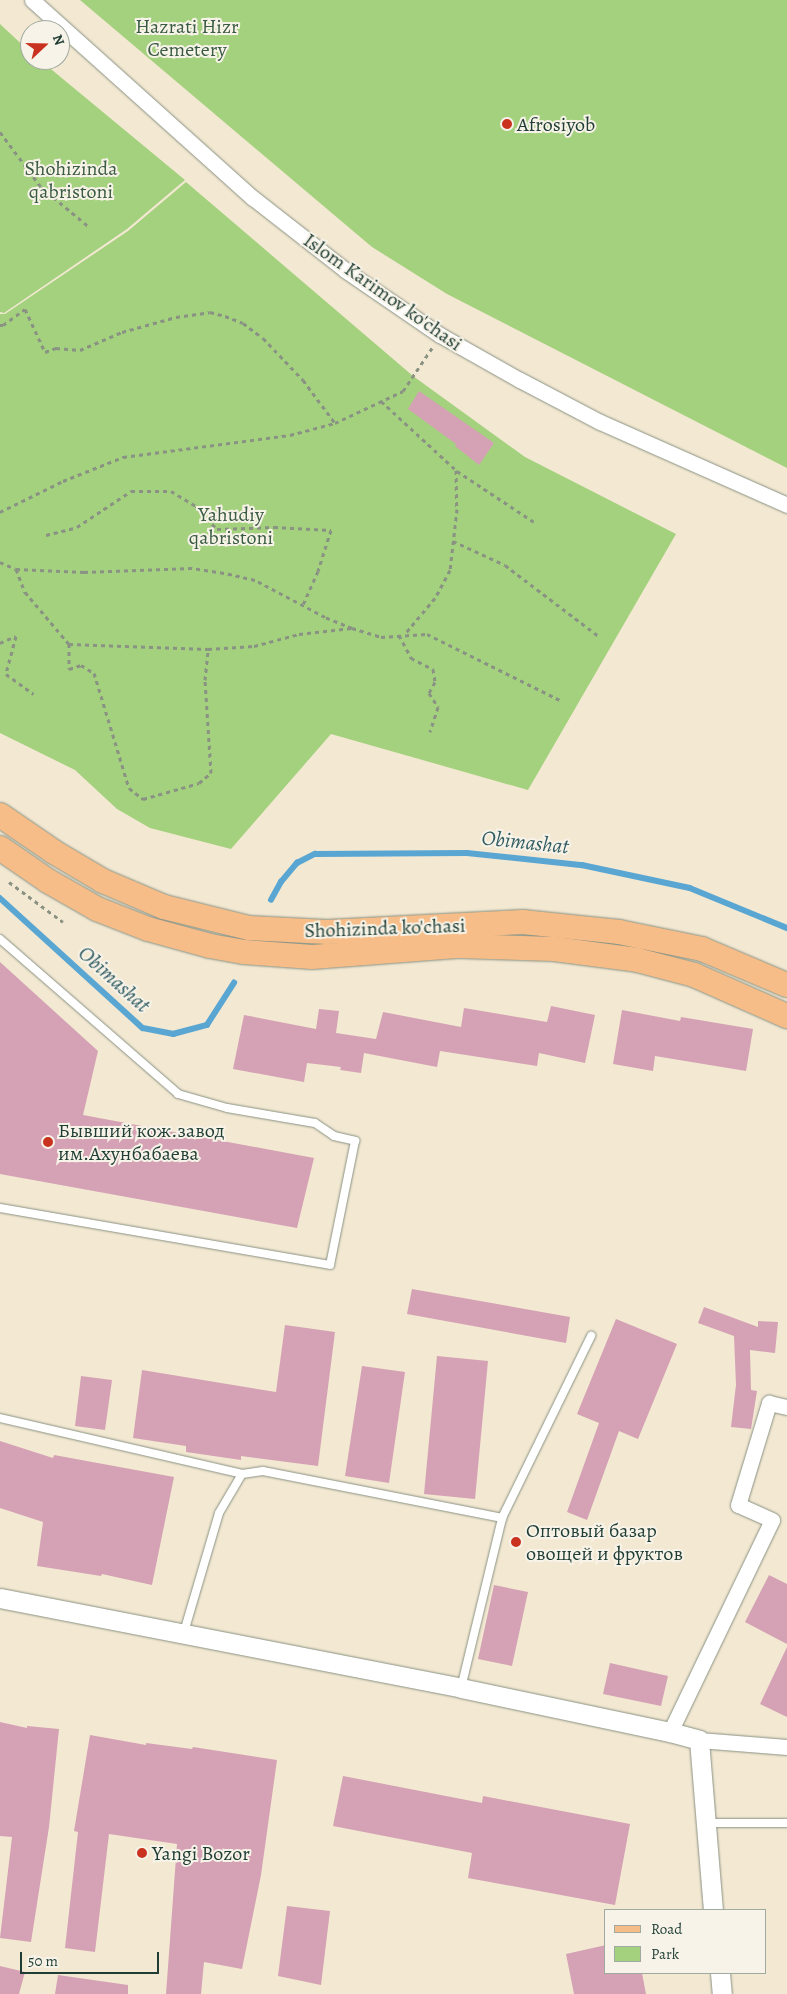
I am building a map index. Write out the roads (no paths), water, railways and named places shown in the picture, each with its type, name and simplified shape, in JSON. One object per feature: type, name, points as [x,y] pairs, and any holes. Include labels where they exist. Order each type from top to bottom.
[{"type":"main road","name":"Shohizinda ko'chasi","points":[[0,815],[54,852],[103,881],[164,906],[250,928],[328,932],[523,922],[620,932],[702,949],[787,985]]},
{"type":"main road","name":"Shohizinda ko'chasi","points":[[0,848],[48,881],[97,909],[148,929],[210,946],[244,952],[312,957],[460,946],[554,949],[637,960],[694,975],[787,1016]]},
{"type":"street","name":"Islom Karimov ko'chasi","points":[[32,0],[254,198],[345,270],[440,335],[600,422],[787,506]]},
{"type":"street","points":[[670,1732],[772,1520],[738,1505],[768,1403],[787,1407]]},
{"type":"street","points":[[0,1598],[184,1632],[461,1688],[670,1732],[699,1740],[787,1747]]},
{"type":"street","points":[[699,1740],[713,1909]]},
{"type":"street","points":[[720,1974],[722,1994]]},
{"type":"lane","points":[[0,939],[178,1094],[227,1108],[315,1123],[334,1136],[356,1141],[330,1265],[0,1208]]},
{"type":"lane","points":[[461,1688],[502,1518],[591,1336]]},
{"type":"lane","points":[[0,1418],[242,1474],[263,1471],[502,1518]]},
{"type":"lane","points":[[184,1632],[219,1512],[242,1474]]},
{"type":"lane","points":[[706,1823],[787,1823]]},
{"type":"waterway","name":"Obimashat","points":[[271,900],[281,882],[297,863],[315,854],[467,853],[582,865],[690,888],[787,928]]},
{"type":"waterway","name":"Obimashat","points":[[0,898],[143,1028],[173,1034],[207,1025],[234,983]]},
{"type":"place","name":"Afrosiyob","points":[[507,124]]},
{"type":"place","name":"Бывший кож.завод им.Ахунбабаева","points":[[48,1142]]},
{"type":"place","name":"Оптовый базар овощей и фруктов","points":[[516,1542]]},
{"type":"place","name":"Yangi Bozor","points":[[142,1853]]},
{"type":"park label","name":"Hazrati Hizr Cemetery","points":[[187,38]]},
{"type":"park label","name":"Shohizinda qabristoni","points":[[71,180]]},
{"type":"park label","name":"Yahudiy qabristoni","points":[[231,526]]}]
